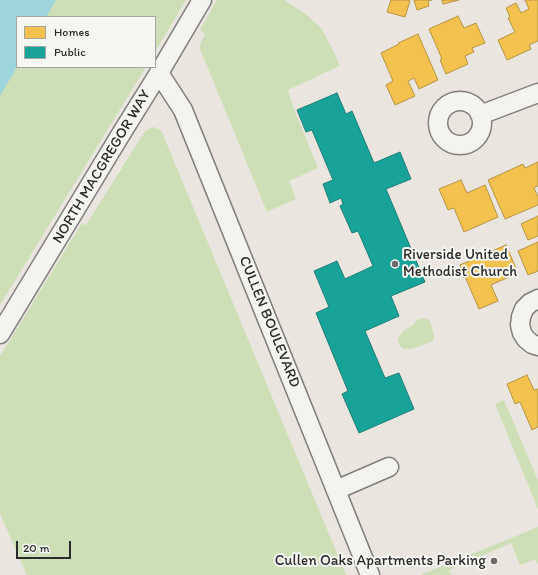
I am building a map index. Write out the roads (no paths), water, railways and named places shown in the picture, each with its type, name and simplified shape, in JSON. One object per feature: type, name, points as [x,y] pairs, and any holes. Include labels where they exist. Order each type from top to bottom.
[{"type":"street","name":"NORTH MACGREGOR WAY","points":[[0,334],[202,0]]},
{"type":"street","name":"CULLEN BOULEVARD","points":[[159,73],[183,110],[370,575]]},
{"type":"street","points":[[480,115],[538,93]]},
{"type":"street","points":[[538,300],[530,303],[524,309],[520,325],[522,333],[526,339],[532,344],[538,346]]},
{"type":"street","points":[[336,490],[389,467]]},
{"type":"water","points":[[0,0],[56,0],[47,16],[16,16],[16,68],[0,96]]},
{"type":"place","name":"Riverside United Methodist Church","points":[[395,264]]},
{"type":"place","name":"Cullen Oaks Apartments Parking","points":[[494,561]]}]
